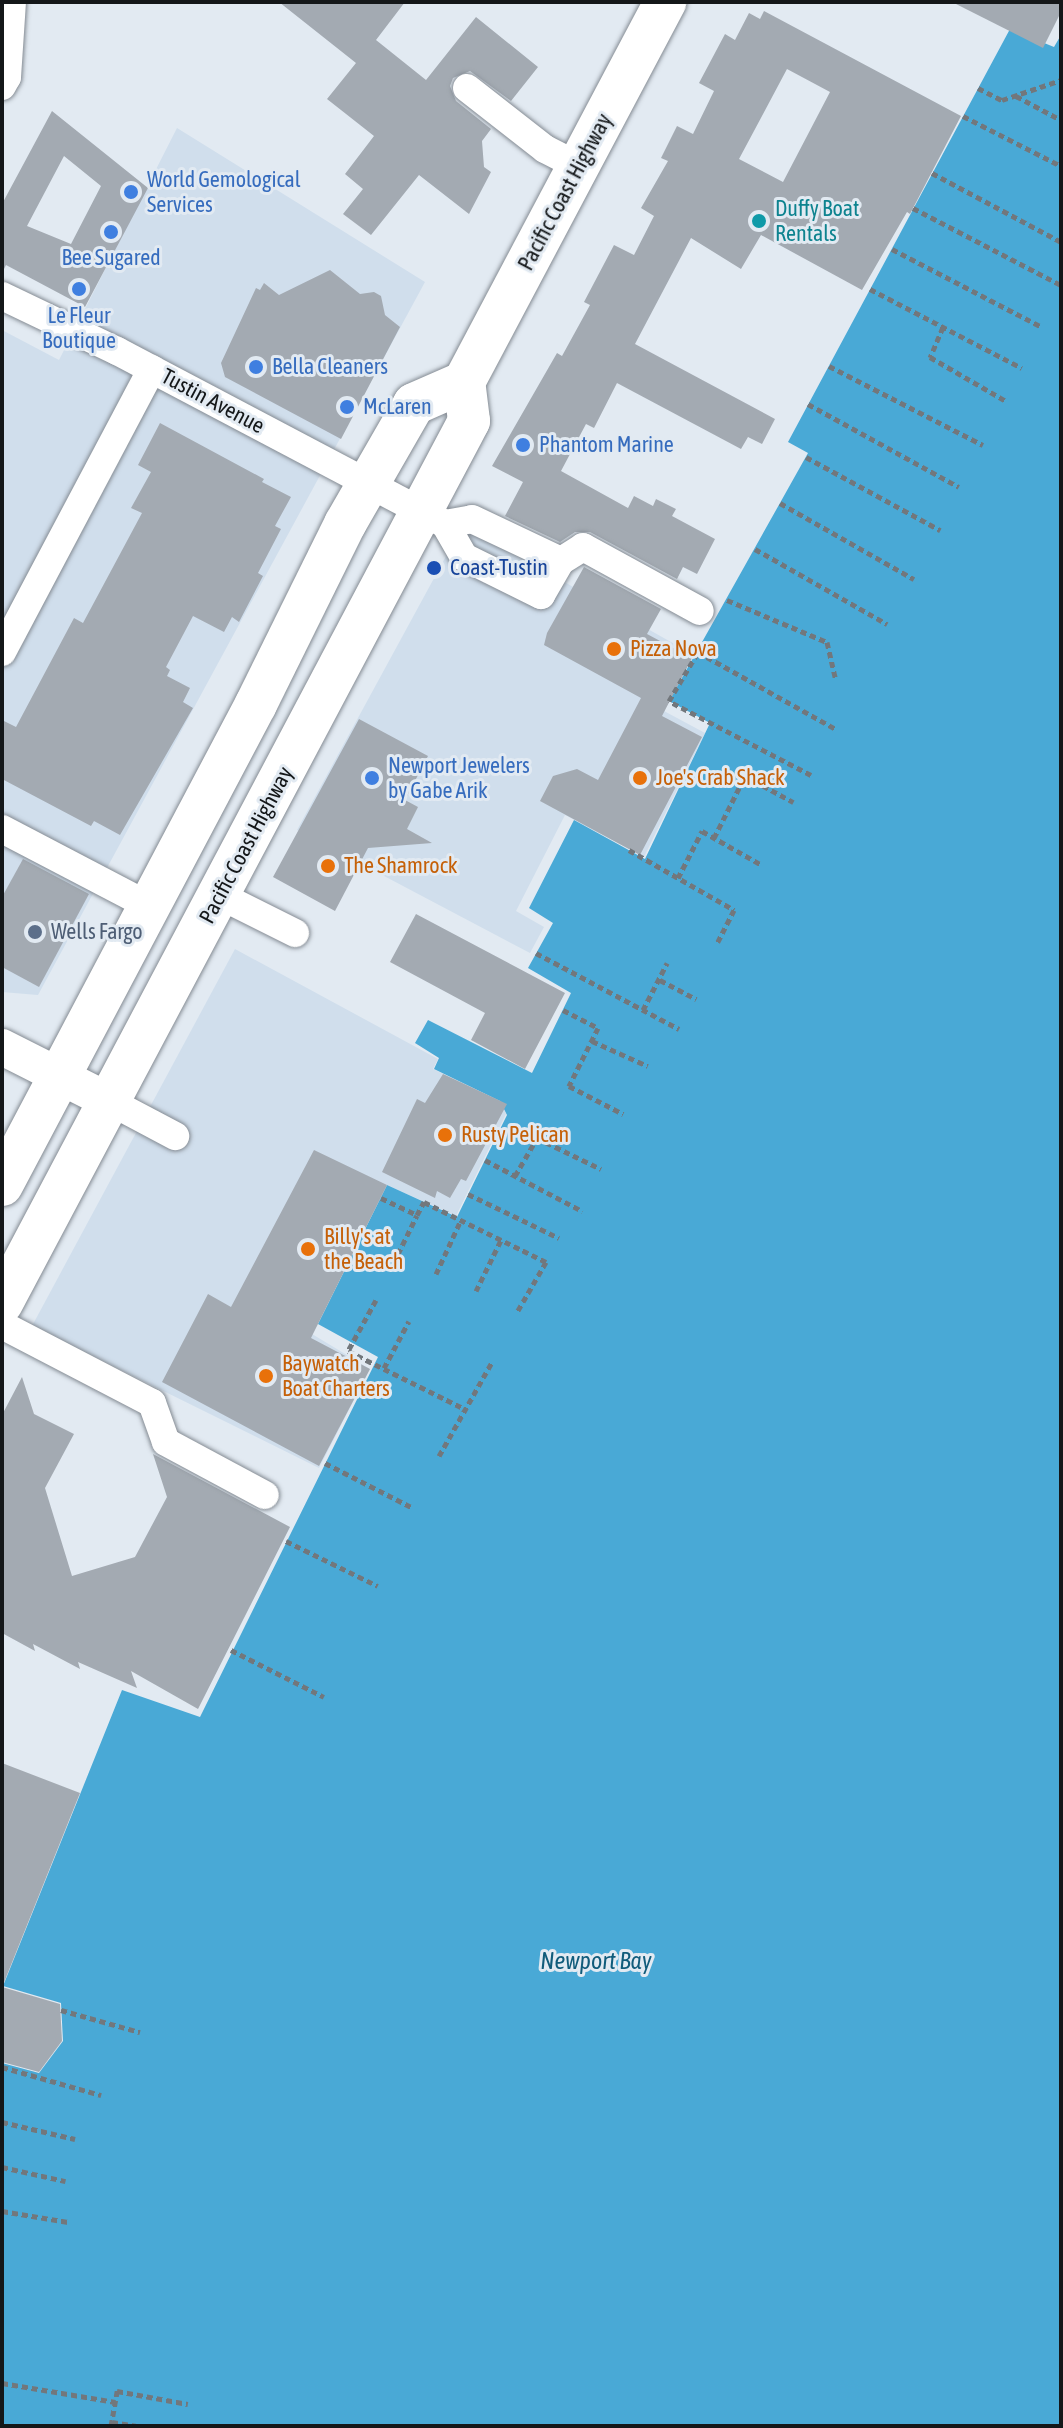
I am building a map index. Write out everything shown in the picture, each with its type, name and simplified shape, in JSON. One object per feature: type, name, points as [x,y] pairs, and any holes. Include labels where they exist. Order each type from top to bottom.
[{"type":"highway","name":"Pacific Coast Highway","points":[[2,1303],[219,895],[434,518],[469,421],[464,382],[665,2]]},
{"type":"highway","points":[[2,1185],[369,484],[414,404],[464,382]]},
{"type":"main road","points":[[2,1047],[109,1101]]},
{"type":"street","points":[[2,86],[7,77],[12,2]]},
{"type":"street","points":[[467,88],[545,149],[579,166]]},
{"type":"street","name":"Tustin Avenue","points":[[2,296],[152,369],[434,518]]},
{"type":"street","points":[[2,652],[152,369]]},
{"type":"street","points":[[434,518],[464,557],[541,595],[561,561],[583,547],[700,611]]},
{"type":"street","points":[[434,518],[472,519],[561,561]]},
{"type":"street","points":[[2,829],[149,906]]},
{"type":"street","points":[[219,895],[295,933]]},
{"type":"street","points":[[109,1101],[175,1136]]},
{"type":"street","points":[[2,1325],[152,1403],[166,1442],[265,1495]]},
{"type":"path","points":[[978,88],[1002,100],[1061,80]]},
{"type":"path","points":[[1015,95],[1061,120]]},
{"type":"path","points":[[963,116],[1061,166]]},
{"type":"path","points":[[932,173],[1061,242]]},
{"type":"path","points":[[913,208],[1061,285]]},
{"type":"path","points":[[892,249],[1042,327]]},
{"type":"path","points":[[870,289],[1022,368]]},
{"type":"path","points":[[943,327],[930,357],[1006,401]]},
{"type":"path","points":[[829,366],[983,445]]},
{"type":"path","points":[[808,404],[959,487]]},
{"type":"path","points":[[806,457],[940,530]]},
{"type":"path","points":[[780,503],[914,579]]},
{"type":"path","points":[[755,549],[887,624]]},
{"type":"path","points":[[727,600],[827,642],[835,678]]},
{"type":"path","points":[[811,775],[669,701],[698,652],[836,729]]},
{"type":"path","points":[[714,838],[745,776],[793,802]]},
{"type":"path","points":[[678,878],[702,831],[760,864]]},
{"type":"path","points":[[629,850],[734,910],[718,942]]},
{"type":"path","points":[[536,953],[679,1029]]},
{"type":"path","points":[[643,1010],[667,963]]},
{"type":"path","points":[[660,980],[696,999]]},
{"type":"path","points":[[563,1010],[598,1028],[569,1086],[623,1114]]},
{"type":"path","points":[[592,1041],[648,1066]]},
{"type":"path","points":[[515,1176],[537,1138],[601,1169]]},
{"type":"path","points":[[485,1160],[582,1211]]},
{"type":"path","points":[[468,1194],[559,1238]]},
{"type":"path","points":[[381,1198],[417,1215]]},
{"type":"path","points":[[398,1254],[424,1202],[461,1220],[546,1262],[517,1312]]},
{"type":"path","points":[[436,1274],[461,1220]]},
{"type":"path","points":[[476,1291],[501,1240]]},
{"type":"path","points":[[376,1300],[348,1351],[465,1409]]},
{"type":"path","points":[[384,1368],[409,1321]]},
{"type":"path","points":[[439,1456],[492,1362]]},
{"type":"path","points":[[325,1463],[413,1508]]},
{"type":"path","points":[[286,1541],[378,1586]]},
{"type":"path","points":[[231,1650],[324,1697]]},
{"type":"path","points":[[61,2010],[140,2032]]},
{"type":"path","points":[[2,2067],[101,2095]]},
{"type":"path","points":[[2,2122],[75,2139]]},
{"type":"path","points":[[2,2167],[65,2181]]},
{"type":"path","points":[[2,2211],[68,2222]]},
{"type":"path","points":[[2,2383],[115,2402]]},
{"type":"path","points":[[136,2426],[111,2424],[117,2391],[188,2404]]},
{"type":"shaded area","points":[[177,128],[425,282],[38,995],[2,992],[2,330],[59,360]]},
{"type":"shaded area","points":[[463,525],[694,655],[664,711],[705,733],[644,857],[565,815],[516,911],[544,927],[530,953],[297,830]]},
{"type":"shaded area","points":[[235,949],[438,1059],[433,1069],[500,1101],[506,1114],[456,1216],[387,1185],[312,1334],[370,1369],[319,1468],[32,1326]]},
{"type":"water","name":"Newport Bay","points":[[1010,29],[1054,47],[1061,35],[1061,2426],[2,2426],[2,2063],[39,2073],[63,2041],[61,2003],[3,1986],[122,1690],[200,1717],[378,1357],[318,1324],[387,1185],[457,1217],[507,1115],[500,1101],[434,1069],[439,1058],[415,1043],[428,1020],[532,1073],[571,993],[528,968],[553,923],[529,908],[574,820],[645,859],[710,723],[669,701],[808,453],[788,442]]},
{"type":"building","points":[[279,2],[405,2],[376,40],[426,80],[476,17],[538,67],[511,101],[470,71],[453,78],[450,86],[456,101],[491,129],[482,141],[484,167],[491,172],[469,214],[419,175],[371,235],[343,214],[363,189],[345,174],[374,136],[327,99],[356,63]]},
{"type":"building","points":[[952,2],[1061,2],[1061,12],[1043,48]]},
{"type":"building","points":[[764,11],[961,116],[910,214],[907,212],[862,290],[761,235],[741,269],[691,238],[635,344],[775,419],[762,444],[748,437],[741,449],[617,383],[594,428],[586,424],[561,471],[628,508],[634,496],[653,506],[656,499],[676,509],[672,516],[715,539],[697,574],[683,567],[677,579],[590,532],[575,532],[560,542],[505,516],[523,482],[492,466],[557,353],[562,356],[590,305],[584,302],[614,245],[634,255],[654,216],[641,208],[668,161],[661,158],[677,126],[693,134],[714,91],[699,83],[725,34],[735,40],[749,13],[760,19]],"holes":[[[787,69],[830,92],[783,182],[739,159]]]},
{"type":"building","points":[[52,111],[148,188],[85,307],[6,265],[2,273],[2,204]],"holes":[[[64,156],[101,186],[71,244],[27,226]]]},
{"type":"building","points":[[330,270],[360,294],[374,292],[381,296],[385,315],[400,327],[341,439],[225,377],[221,363],[256,288],[260,290],[264,283],[279,295]]},
{"type":"building","points":[[160,423],[291,497],[275,526],[281,529],[258,573],[263,576],[239,622],[232,617],[224,632],[193,616],[166,667],[170,670],[167,676],[190,688],[183,702],[193,708],[120,835],[94,821],[91,826],[2,779],[2,720],[16,727],[74,618],[83,623],[142,513],[131,508],[151,472],[138,465]]},
{"type":"building","points":[[584,567],[661,609],[647,634],[692,658],[662,716],[702,737],[640,855],[540,801],[553,776],[577,769],[598,780],[641,698],[544,645],[547,633]]},
{"type":"building","name":"Newport Jewelers by Gabe Arik","points":[[359,719],[428,756],[405,800],[418,807],[407,829],[432,843],[368,848],[335,911],[273,877]]},
{"type":"building","name":"Wells Fargo","points":[[23,859],[89,894],[39,987],[2,967],[2,897]]},
{"type":"building","points":[[416,914],[565,993],[525,1069],[471,1040],[485,1013],[390,962]]},
{"type":"building","name":"Rusty Pelican","points":[[443,1074],[507,1104],[466,1181],[461,1179],[450,1198],[437,1191],[435,1198],[382,1172],[417,1099],[425,1103]]},
{"type":"building","points":[[314,1150],[387,1185],[311,1338],[370,1369],[319,1466],[162,1382],[208,1294],[231,1307]]},
{"type":"building","points":[[22,1377],[34,1414],[74,1434],[45,1488],[72,1576],[135,1557],[167,1497],[153,1454],[290,1527],[198,1709],[131,1671],[137,1688],[78,1662],[80,1669],[33,1644],[35,1651],[2,1633],[2,1415]]},
{"type":"building","points":[[2,1763],[80,1793],[3,1985],[2,1985]]},
{"type":"building","points":[[2,1987],[60,2004],[62,2041],[39,2072],[2,2062]]},
{"type":"place","name":"World Gemological Services","points":[[131,192]]},
{"type":"place","name":"Duffy Boat Rentals","points":[[759,221]]},
{"type":"place","name":"Bee Sugared","points":[[111,232]]},
{"type":"place","name":"Le Fleur Boutique","points":[[79,289]]},
{"type":"place","name":"Bella Cleaners","points":[[256,367]]},
{"type":"place","name":"McLaren","points":[[347,407]]},
{"type":"place","name":"Phantom Marine","points":[[523,445]]},
{"type":"place","name":"Coast-Tustin","points":[[434,568]]},
{"type":"place","name":"Pizza Nova","points":[[614,649]]},
{"type":"place","name":"Newport Jewelers by Gabe Arik","points":[[372,778]]},
{"type":"place","name":"Joe's Crab Shack","points":[[640,778]]},
{"type":"place","name":"The Shamrock","points":[[328,866]]},
{"type":"place","name":"Wells Fargo","points":[[35,932]]},
{"type":"place","name":"Rusty Pelican","points":[[445,1135]]},
{"type":"place","name":"Billy's at the Beach","points":[[308,1249]]},
{"type":"place","name":"Baywatch Boat Charters","points":[[266,1376]]}]
